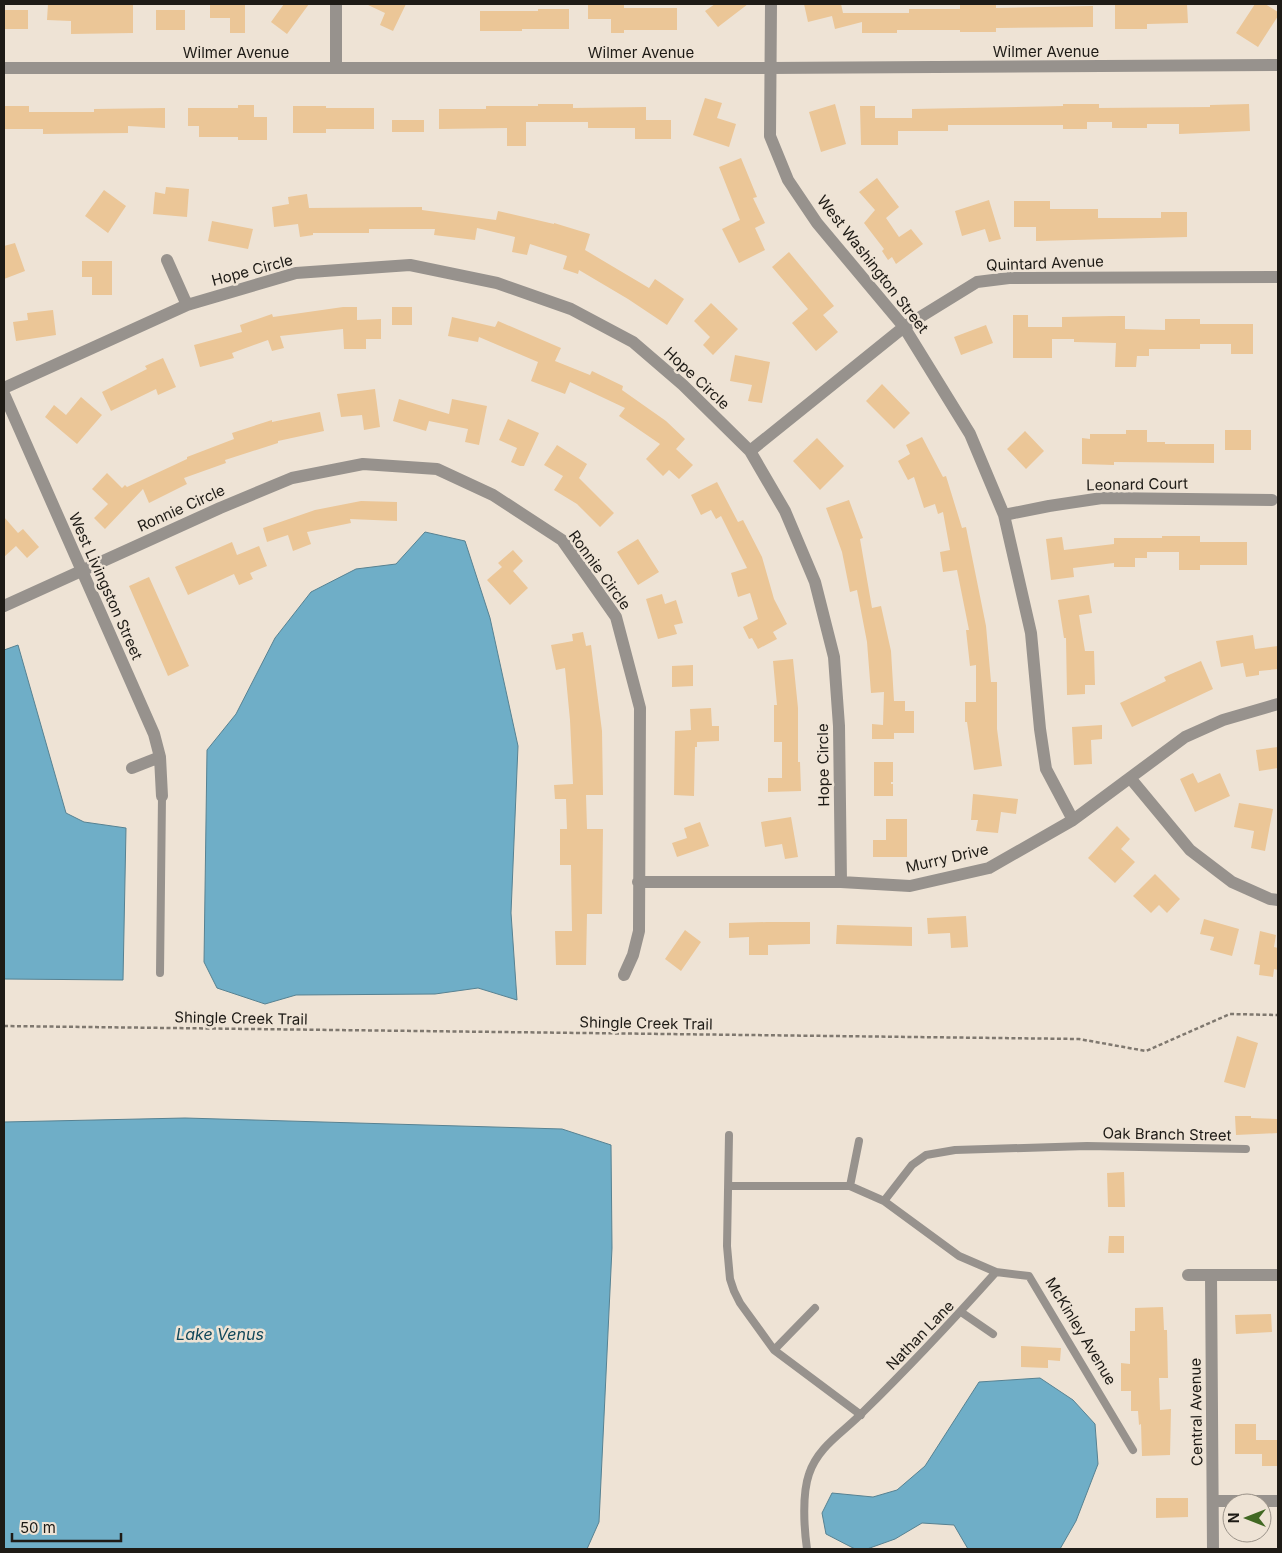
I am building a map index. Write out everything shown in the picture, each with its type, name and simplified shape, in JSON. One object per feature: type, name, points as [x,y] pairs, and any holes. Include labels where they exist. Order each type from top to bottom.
[{"type":"street","points":[[336,4],[336,68]]},
{"type":"street","name":"West Washington Street","points":[[771,4],[770,136],[788,180],[817,224],[904,327],[970,434],[1004,515],[1031,633],[1040,729],[1046,770],[1073,820]]},
{"type":"street","name":"Wilmer Avenue","points":[[4,68],[1278,66]]},
{"type":"street","points":[[167,260],[186,305]]},
{"type":"street","name":"Hope Circle","points":[[4,388],[186,305],[296,273],[306,272],[410,266],[497,284],[571,309],[633,342],[683,386],[750,451],[785,511],[816,582],[834,657],[839,726],[841,882]]},
{"type":"street","name":"Quintard Avenue","points":[[750,451],[904,327],[977,282],[1009,278],[1278,277]]},
{"type":"street","name":"West Livingston Street","points":[[4,394],[154,734],[160,757],[162,796]]},
{"type":"street","name":"Ronnie Circle","points":[[4,606],[220,508],[292,478],[363,464],[437,469],[493,495],[562,540],[616,617],[640,708],[639,932],[633,955],[624,975]]},
{"type":"street","name":"Leonard Court","points":[[1004,515],[1102,498],[1272,500]]},
{"type":"street","name":"Murry Drive","points":[[638,882],[841,882],[910,886],[989,868],[1073,820],[1185,737],[1223,720],[1278,704]]},
{"type":"street","points":[[132,768],[160,757]]},
{"type":"street","points":[[1130,779],[1190,850],[1232,882],[1270,899],[1278,900]]},
{"type":"street","points":[[1188,1275],[1278,1275]]},
{"type":"street","name":"Central Avenue","points":[[1211,1275],[1213,1549]]},
{"type":"street","points":[[1213,1501],[1278,1501]]},
{"type":"lane","points":[[160,973],[162,796]]},
{"type":"lane","points":[[728,1135],[727,1246],[730,1279],[734,1291],[740,1303],[774,1350],[861,1414]]},
{"type":"lane","points":[[850,1186],[859,1141]]},
{"type":"lane","name":"Oak Branch Street","points":[[884,1201],[912,1164],[926,1155],[955,1150],[1087,1146],[1246,1149]]},
{"type":"lane","name":"McKinley Avenue","points":[[728,1186],[850,1186],[884,1201],[959,1256],[996,1272],[1029,1276],[1133,1450]]},
{"type":"lane","name":"Nathan Lane","points":[[807,1549],[805,1491],[808,1474],[816,1457],[961,1312],[996,1272]]},
{"type":"lane","points":[[774,1350],[816,1308]]},
{"type":"lane","points":[[961,1312],[993,1334]]},
{"type":"path","name":"Shingle Creek Trail","points":[[4,1026],[1079,1039],[1146,1051],[1230,1014],[1278,1015]]},
{"type":"water","points":[[425,532],[465,541],[490,618],[518,746],[511,913],[517,1000],[478,988],[435,994],[296,995],[265,1004],[217,988],[204,962],[207,750],[236,714],[275,638],[311,592],[356,569],[396,564]]},
{"type":"water","points":[[18,645],[66,813],[84,822],[126,828],[123,980],[4,979],[4,650]]},
{"type":"water","name":"Lake Venus","points":[[185,1118],[562,1129],[611,1145],[612,1248],[599,1522],[587,1549],[4,1549],[4,1122]]},
{"type":"water","points":[[1040,1378],[1073,1400],[1095,1424],[1098,1464],[1076,1521],[1060,1549],[968,1549],[954,1525],[922,1523],[895,1539],[867,1549],[855,1549],[826,1534],[822,1513],[832,1493],[873,1497],[897,1490],[925,1466],[979,1382]]},
{"type":"building","points":[[48,4],[133,5],[133,33],[71,34],[71,21],[47,20]]},
{"type":"building","points":[[210,4],[245,4],[245,33],[230,33],[230,18],[210,18]]},
{"type":"building","points":[[284,4],[309,4],[287,34],[271,22]]},
{"type":"building","points":[[366,4],[406,4],[393,31],[380,25],[385,13]]},
{"type":"building","points":[[588,4],[624,4],[624,8],[677,8],[677,30],[624,30],[624,33],[611,33],[611,19],[588,19]]},
{"type":"building","points":[[715,4],[748,4],[718,27],[705,11]]},
{"type":"building","points":[[804,4],[841,4],[843,13],[909,13],[909,9],[960,9],[960,4],[996,4],[996,8],[1093,6],[1093,27],[996,28],[996,32],[897,30],[897,33],[862,33],[862,22],[835,29],[832,16],[808,22]]},
{"type":"building","points":[[1187,4],[1188,23],[1147,24],[1147,29],[1115,29],[1115,5]]},
{"type":"building","points":[[1255,4],[1265,4],[1278,12],[1278,16],[1258,47],[1236,33]]},
{"type":"building","points":[[538,9],[569,9],[569,29],[480,31],[480,11],[538,11]]},
{"type":"building","points":[[4,10],[28,10],[28,29],[4,29]]},
{"type":"building","points":[[156,10],[185,10],[185,30],[156,30]]},
{"type":"building","points":[[705,98],[722,103],[717,118],[736,124],[729,147],[693,135]]},
{"type":"building","points":[[538,104],[573,104],[573,108],[646,107],[646,120],[671,120],[671,139],[635,139],[635,128],[588,128],[588,122],[526,122],[526,146],[507,146],[507,128],[439,129],[439,109],[486,109],[486,106],[538,106]]},
{"type":"building","points":[[835,104],[846,144],[821,152],[809,112]]},
{"type":"building","points":[[1063,104],[1099,104],[1099,108],[1210,107],[1210,105],[1249,104],[1250,131],[1179,134],[1179,124],[1147,124],[1147,128],[1112,128],[1112,122],[1087,122],[1087,129],[1063,129],[1063,125],[948,125],[948,131],[898,131],[898,145],[861,145],[860,106],[875,106],[875,118],[912,118],[912,109],[1063,106]]},
{"type":"building","points":[[238,105],[254,105],[254,117],[267,117],[267,140],[238,140],[238,137],[199,137],[199,126],[188,126],[188,108],[238,108]]},
{"type":"building","points":[[4,106],[29,106],[29,112],[94,112],[94,109],[165,108],[165,128],[128,126],[128,133],[43,134],[43,129],[4,129]]},
{"type":"building","points":[[293,106],[374,108],[374,129],[326,129],[326,133],[293,133]]},
{"type":"building","points":[[392,120],[424,120],[424,132],[392,132]]},
{"type":"building","points":[[741,158],[757,197],[753,198],[765,223],[755,228],[765,250],[739,263],[722,229],[740,220],[719,167]]},
{"type":"building","points":[[877,178],[899,207],[886,218],[899,237],[911,229],[923,244],[896,264],[892,257],[888,260],[882,251],[884,249],[864,223],[875,210],[859,192]]},
{"type":"building","points":[[166,187],[189,189],[187,217],[153,214],[155,192],[165,194]]},
{"type":"building","points":[[104,190],[126,206],[108,233],[85,216]]},
{"type":"building","points":[[307,194],[309,208],[422,207],[422,210],[496,220],[498,211],[554,223],[590,234],[585,250],[649,288],[655,279],[684,299],[667,325],[579,270],[578,274],[563,269],[567,256],[530,244],[527,255],[512,252],[515,237],[477,228],[475,240],[434,235],[435,229],[369,229],[369,233],[313,233],[313,235],[300,237],[298,224],[274,227],[272,207],[289,204],[288,197]]},
{"type":"building","points":[[989,200],[1001,239],[989,242],[985,229],[962,236],[955,211]]},
{"type":"building","points":[[1014,201],[1050,201],[1050,209],[1098,209],[1098,218],[1161,218],[1161,212],[1187,212],[1187,237],[1036,241],[1036,227],[1014,227]]},
{"type":"building","points":[[212,221],[253,229],[248,249],[208,241]]},
{"type":"building","points":[[15,243],[25,271],[4,279],[4,246]]},
{"type":"building","points":[[789,252],[834,306],[823,315],[838,332],[816,351],[792,323],[808,309],[772,267]]},
{"type":"building","points":[[82,261],[112,261],[112,295],[92,295],[92,277],[82,277]]},
{"type":"building","points":[[711,303],[738,329],[713,355],[703,345],[710,337],[694,321]]},
{"type":"building","points":[[343,307],[357,307],[357,320],[381,319],[381,339],[366,339],[366,349],[344,349],[343,329],[280,336],[284,348],[272,351],[268,340],[232,353],[234,358],[200,367],[194,345],[242,332],[240,325],[272,314],[273,317]]},
{"type":"building","points":[[392,307],[412,307],[412,325],[392,325]]},
{"type":"building","points":[[53,310],[56,335],[16,341],[13,322],[28,320],[27,313]]},
{"type":"building","points":[[1013,315],[1028,315],[1028,327],[1062,327],[1062,317],[1112,316],[1125,316],[1125,329],[1165,330],[1165,319],[1200,319],[1200,324],[1253,324],[1253,354],[1231,354],[1231,344],[1200,344],[1200,349],[1149,349],[1149,356],[1137,356],[1136,367],[1115,367],[1116,343],[1074,342],[1074,339],[1052,339],[1052,358],[1013,358]]},
{"type":"building","points":[[452,317],[495,327],[498,321],[561,348],[555,361],[590,375],[592,371],[623,386],[622,390],[666,421],[685,439],[676,449],[693,465],[679,479],[669,470],[663,476],[646,459],[660,444],[619,416],[625,408],[570,382],[565,394],[531,381],[538,362],[479,337],[478,342],[448,336]]},
{"type":"building","points":[[986,325],[993,343],[961,355],[954,337]]},
{"type":"building","points":[[735,355],[770,362],[762,403],[748,401],[752,385],[730,381]]},
{"type":"building","points":[[163,358],[176,387],[158,395],[156,389],[111,411],[102,392],[147,369],[145,366]]},
{"type":"building","points":[[882,384],[910,413],[894,429],[866,401]]},
{"type":"building","points":[[375,389],[380,427],[364,430],[362,415],[341,417],[337,394]]},
{"type":"building","points":[[81,397],[102,415],[77,444],[45,417],[54,405],[66,415]]},
{"type":"building","points":[[399,399],[449,414],[452,399],[487,406],[479,445],[465,442],[468,429],[429,421],[426,431],[393,421]]},
{"type":"building","points":[[320,412],[324,431],[278,441],[278,443],[225,460],[226,463],[184,478],[187,484],[149,503],[143,489],[105,529],[94,518],[108,504],[92,489],[107,473],[122,488],[125,485],[127,487],[187,459],[187,457],[234,439],[232,433],[272,420],[272,422]]},
{"type":"building","points":[[508,419],[539,433],[524,466],[511,462],[517,448],[499,440]]},
{"type":"building","points":[[1126,430],[1147,430],[1147,442],[1214,444],[1214,463],[1114,462],[1114,465],[1082,464],[1082,438],[1090,439],[1090,434],[1126,434]]},
{"type":"building","points":[[1225,430],[1251,430],[1251,450],[1225,450]]},
{"type":"building","points":[[1025,431],[1044,451],[1026,469],[1007,449]]},
{"type":"building","points":[[922,437],[943,477],[946,476],[962,528],[966,527],[986,626],[991,682],[997,682],[997,729],[1002,766],[974,770],[967,722],[965,722],[965,702],[976,702],[976,665],[970,666],[966,630],[969,630],[957,570],[943,572],[940,552],[950,550],[943,512],[938,514],[935,504],[924,508],[914,477],[908,480],[898,461],[910,454],[906,445]]},
{"type":"building","points":[[817,438],[844,466],[820,490],[793,461]]},
{"type":"building","points":[[557,445],[587,464],[579,478],[614,513],[600,527],[577,504],[554,490],[563,476],[544,465]]},
{"type":"building","points":[[717,482],[738,522],[743,520],[762,557],[774,599],[787,624],[773,632],[777,639],[758,649],[752,638],[749,639],[743,627],[758,619],[750,593],[738,597],[731,573],[747,568],[721,516],[716,519],[711,510],[701,515],[691,495]]},
{"type":"building","points":[[849,500],[863,538],[860,539],[872,608],[881,606],[891,651],[894,701],[905,701],[905,711],[914,711],[914,733],[894,733],[894,739],[872,739],[872,724],[883,725],[884,692],[871,693],[867,642],[857,590],[850,592],[842,552],[826,508]]},
{"type":"building","points":[[361,501],[397,502],[397,521],[350,519],[351,523],[307,532],[311,544],[293,551],[288,535],[267,542],[263,528],[315,510]]},
{"type":"building","points":[[4,517],[18,533],[23,529],[39,547],[27,558],[16,546],[4,557]]},
{"type":"building","points":[[1162,536],[1200,536],[1200,542],[1247,542],[1247,565],[1200,565],[1200,570],[1179,570],[1179,552],[1147,552],[1147,558],[1135,558],[1135,567],[1114,567],[1114,563],[1073,568],[1074,577],[1051,580],[1046,539],[1062,537],[1064,550],[1114,544],[1114,538],[1162,538]]},
{"type":"building","points":[[638,539],[659,572],[638,585],[617,552]]},
{"type":"building","points":[[232,542],[237,555],[259,546],[267,566],[250,573],[253,579],[239,585],[234,574],[188,595],[175,567]]},
{"type":"building","points":[[513,550],[523,561],[513,571],[528,588],[510,605],[487,580],[502,567],[498,563]]},
{"type":"building","points":[[149,577],[189,666],[168,676],[129,586]]},
{"type":"building","points":[[662,594],[665,604],[676,600],[683,623],[674,625],[677,634],[658,639],[646,599]]},
{"type":"building","points":[[1089,595],[1092,613],[1079,615],[1085,651],[1094,651],[1095,685],[1085,685],[1085,694],[1067,695],[1066,638],[1064,638],[1058,600]]},
{"type":"building","points":[[583,632],[586,646],[591,645],[602,731],[603,795],[586,795],[587,829],[603,829],[602,914],[587,914],[586,965],[556,965],[555,931],[572,931],[571,865],[560,865],[560,829],[567,829],[566,799],[555,799],[554,785],[573,784],[565,668],[556,670],[551,645],[573,641],[572,634]]},
{"type":"building","points":[[1253,635],[1255,649],[1278,646],[1278,669],[1259,671],[1259,675],[1246,677],[1243,663],[1221,667],[1216,641]]},
{"type":"building","points":[[793,659],[798,708],[798,762],[800,762],[801,791],[768,792],[768,778],[782,778],[782,742],[774,742],[774,705],[777,705],[773,661]]},
{"type":"building","points":[[1201,661],[1213,689],[1132,727],[1120,703],[1166,681],[1164,677]]},
{"type":"building","points":[[693,665],[693,686],[672,687],[672,666]]},
{"type":"building","points":[[711,708],[712,726],[719,726],[719,741],[697,742],[697,747],[695,747],[694,796],[674,795],[675,731],[691,730],[690,709]]},
{"type":"building","points":[[1102,725],[1102,739],[1091,740],[1092,764],[1074,765],[1072,727]]},
{"type":"building","points":[[1278,747],[1278,768],[1259,771],[1256,750]]},
{"type":"building","points":[[874,762],[893,762],[893,782],[891,784],[893,784],[893,796],[874,796]]},
{"type":"building","points":[[1193,773],[1198,783],[1220,773],[1230,796],[1195,812],[1180,779]]},
{"type":"building","points":[[973,794],[1018,799],[1016,814],[1001,812],[998,833],[976,831],[978,820],[971,820]]},
{"type":"building","points":[[1239,803],[1273,809],[1265,851],[1251,848],[1254,831],[1234,827]]},
{"type":"building","points":[[791,817],[798,857],[785,859],[782,844],[765,847],[761,822]]},
{"type":"building","points":[[886,819],[907,819],[907,857],[873,857],[873,840],[886,840]]},
{"type":"building","points":[[700,822],[709,846],[677,857],[672,843],[687,838],[684,828]]},
{"type":"building","points":[[1117,826],[1130,839],[1121,849],[1135,862],[1115,883],[1088,858]]},
{"type":"building","points":[[1155,874],[1180,899],[1167,913],[1159,905],[1151,913],[1133,896]]},
{"type":"building","points":[[966,916],[968,947],[951,948],[950,933],[928,934],[927,918]]},
{"type":"building","points":[[1204,919],[1239,929],[1232,956],[1210,950],[1214,937],[1200,934]]},
{"type":"building","points":[[810,922],[810,944],[768,945],[768,955],[749,955],[749,937],[729,938],[729,923]]},
{"type":"building","points":[[837,925],[912,927],[912,946],[836,944]]},
{"type":"building","points":[[685,930],[701,942],[681,971],[665,959]]},
{"type":"building","points":[[1260,931],[1276,935],[1274,947],[1278,948],[1278,970],[1274,969],[1273,977],[1259,975],[1260,965],[1254,964]]},
{"type":"building","points":[[1237,1036],[1258,1043],[1245,1088],[1224,1082]]},
{"type":"building","points":[[1235,1116],[1278,1119],[1278,1133],[1236,1135]]},
{"type":"building","points":[[1124,1172],[1125,1207],[1108,1207],[1107,1173]]},
{"type":"building","points":[[1109,1236],[1124,1236],[1124,1253],[1108,1253]]},
{"type":"building","points":[[1163,1307],[1164,1330],[1167,1330],[1168,1378],[1159,1378],[1160,1410],[1171,1409],[1170,1455],[1142,1456],[1141,1424],[1139,1425],[1138,1411],[1131,1411],[1131,1391],[1121,1391],[1121,1363],[1130,1364],[1130,1331],[1135,1331],[1135,1308]]},
{"type":"building","points":[[1271,1314],[1272,1332],[1236,1334],[1235,1315]]},
{"type":"building","points":[[1021,1346],[1061,1348],[1060,1361],[1048,1360],[1048,1368],[1021,1367]]},
{"type":"building","points":[[1235,1424],[1256,1424],[1256,1440],[1278,1440],[1278,1466],[1262,1466],[1262,1454],[1235,1454]]},
{"type":"building","points":[[1156,1498],[1188,1498],[1188,1517],[1156,1518]]}]
